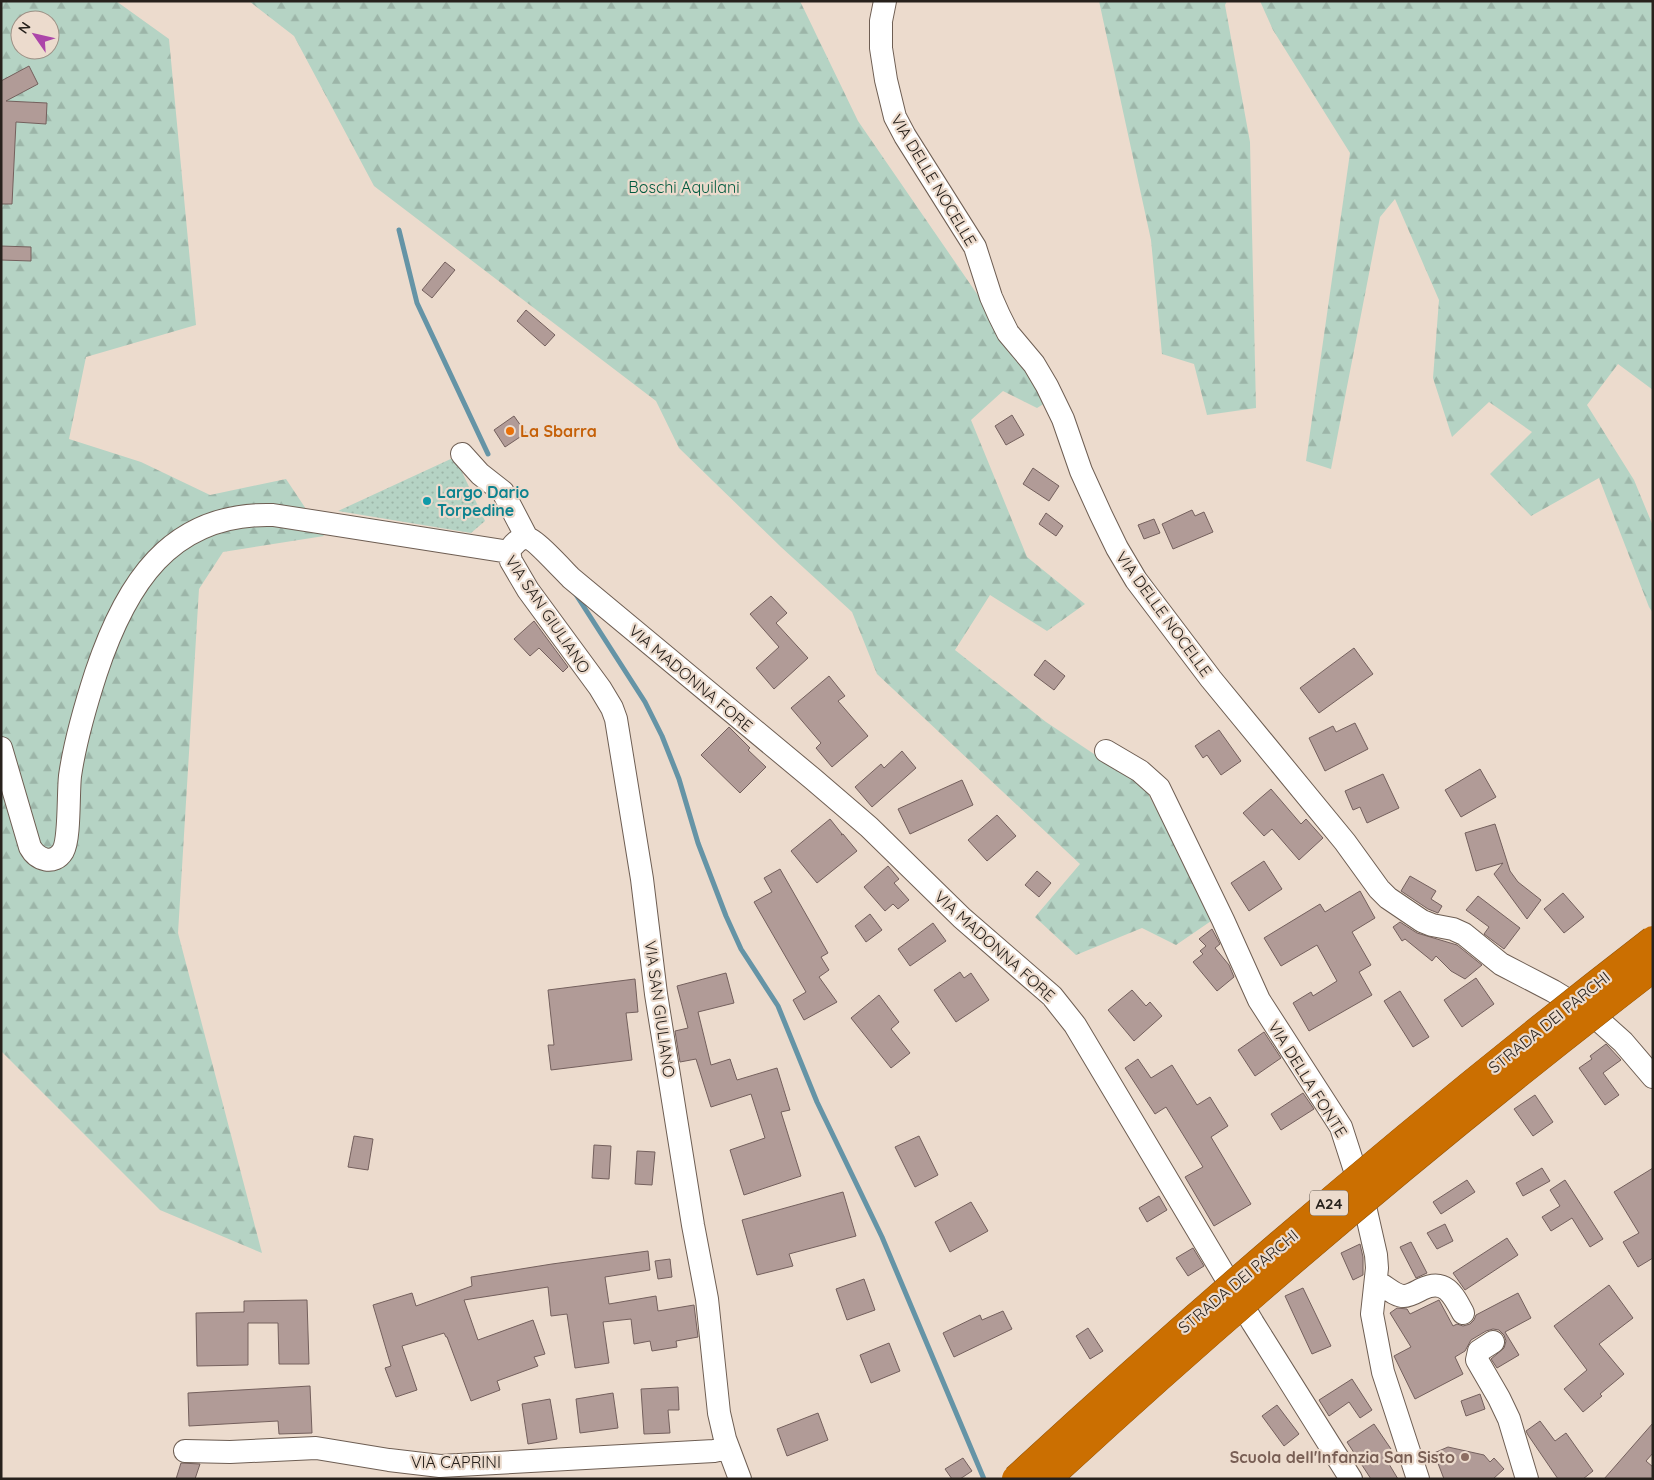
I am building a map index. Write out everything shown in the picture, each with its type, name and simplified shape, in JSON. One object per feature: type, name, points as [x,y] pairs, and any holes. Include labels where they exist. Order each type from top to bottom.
[{"type":"highway","name":"STRADA DEI PARCHI","points":[[1016,1479],[1176,1334],[1322,1209],[1483,1075],[1653,940]]},
{"type":"highway","name":"STRADA DEI PARCHI","points":[[1047,1479],[1178,1361],[1339,1222],[1496,1091],[1653,968]]},
{"type":"street","name":"VIA DELLE NOCELLE","points":[[885,1],[881,48],[895,117],[905,136],[976,247],[999,315],[1008,333],[1034,364],[1047,386],[1063,419],[1097,507],[1117,548],[1136,580],[1210,679],[1349,847],[1379,889],[1388,898],[1422,921],[1453,929],[1464,934],[1506,967],[1578,1006],[1617,1036],[1653,1077]]},
{"type":"street","points":[[462,454],[480,474],[503,492],[527,538],[513,544],[509,552]]},
{"type":"street","name":"VIA SAN GIULIANO","points":[[1,748],[33,853],[45,860],[58,857],[62,853],[66,842],[70,776],[79,735],[91,689],[119,615],[137,583],[153,563],[171,546],[207,526],[248,515],[272,515],[509,552],[511,561],[528,590],[600,688],[616,719],[642,879],[659,1014],[691,1216],[707,1299],[719,1413],[728,1448],[740,1479]]},
{"type":"street","name":"VIA MADONNA FORE","points":[[527,538],[536,542],[571,578],[851,812],[962,918],[1040,985],[1062,1007],[1075,1025],[1253,1323],[1351,1479]]},
{"type":"street","name":"VIA DELLA FONTE","points":[[1106,751],[1140,771],[1159,788],[1260,1000],[1340,1127],[1355,1168],[1371,1228],[1378,1268],[1372,1314],[1383,1372],[1418,1479]]},
{"type":"street","points":[[1376,1282],[1402,1296],[1409,1296],[1429,1286],[1442,1286],[1451,1293],[1463,1312]]},
{"type":"street","points":[[1493,1342],[1479,1351],[1477,1360],[1509,1419],[1527,1479]]},
{"type":"street","name":"VIA CAPRINI","points":[[185,1452],[316,1448],[440,1466],[728,1448]]},
{"type":"green space","points":[[1,1],[116,1],[169,39],[196,325],[86,357],[69,439],[141,462],[210,495],[286,479],[324,536],[223,552],[199,589],[178,933],[262,1253],[160,1210],[1,1051]]},
{"type":"green space","name":"Boschi Aquilani","points":[[249,1],[800,1],[858,121],[1050,400],[1037,408],[1003,391],[971,420],[1027,557],[1085,604],[1047,631],[990,595],[955,650],[1046,722],[1145,788],[1214,919],[1176,945],[1142,928],[1076,955],[1035,917],[1080,864],[877,674],[852,612],[781,547],[679,448],[656,401],[374,186],[294,36]]},
{"type":"green space","points":[[1099,1],[1227,1],[1225,5],[1250,142],[1256,408],[1207,415],[1194,364],[1162,354],[1151,240]]},
{"type":"green space","points":[[1260,1],[1653,1],[1653,390],[1618,364],[1587,405],[1634,480],[1653,526],[1653,613],[1599,478],[1531,516],[1490,474],[1532,432],[1489,402],[1452,437],[1433,378],[1439,300],[1395,199],[1380,217],[1331,469],[1306,461],[1350,153],[1273,30]]},
{"type":"green space","name":"Largo Dario Torpedine","points":[[455,457],[485,521],[471,533],[338,511]]},
{"type":"building","points":[[29,66],[38,84],[6,101],[47,103],[46,124],[16,122],[12,204],[1,204],[1,81]]},
{"type":"building","points":[[1,246],[31,247],[31,261],[1,260]]},
{"type":"building","points":[[445,262],[455,270],[432,298],[422,290]]},
{"type":"building","points":[[526,310],[555,335],[545,346],[517,321]]},
{"type":"building","points":[[1012,415],[1024,435],[1006,445],[995,426]]},
{"type":"building","name":"La Sbarra","points":[[514,416],[526,433],[505,447],[494,430]]},
{"type":"building","points":[[1033,468],[1059,486],[1049,501],[1023,484]]},
{"type":"building","points":[[1192,510],[1195,516],[1204,512],[1213,532],[1173,549],[1162,524]]},
{"type":"building","points":[[1046,513],[1063,526],[1056,536],[1039,524]]},
{"type":"building","points":[[1154,519],[1160,533],[1144,539],[1138,525]]},
{"type":"building","points":[[771,596],[787,613],[776,623],[808,658],[774,689],[756,668],[779,647],[750,614]]},
{"type":"building","points":[[534,621],[568,667],[563,672],[539,648],[530,656],[514,639]]},
{"type":"building","points":[[1354,648],[1373,674],[1319,713],[1300,688]]},
{"type":"building","points":[[1045,660],[1065,676],[1054,690],[1034,675]]},
{"type":"building","points":[[829,676],[845,696],[838,701],[868,736],[832,767],[816,748],[821,743],[791,708]]},
{"type":"building","points":[[1355,723],[1368,749],[1325,771],[1309,738],[1333,726],[1336,732]]},
{"type":"building","points":[[729,727],[750,748],[748,750],[766,767],[740,793],[701,755]]},
{"type":"building","points":[[1219,730],[1241,761],[1221,775],[1207,755],[1203,758],[1195,746]]},
{"type":"building","points":[[902,751],[916,768],[872,807],[855,787],[881,764],[884,768]]},
{"type":"building","points":[[1480,769],[1496,797],[1461,817],[1445,790]]},
{"type":"building","points":[[1383,774],[1399,808],[1367,823],[1360,807],[1353,810],[1345,791]]},
{"type":"building","points":[[962,780],[973,805],[910,834],[898,809]]},
{"type":"building","points":[[1271,789],[1301,824],[1306,819],[1323,838],[1299,860],[1272,829],[1264,836],[1243,813]]},
{"type":"building","points":[[997,815],[1016,836],[987,861],[968,840]]},
{"type":"building","points":[[830,819],[841,835],[843,834],[857,851],[817,883],[791,851]]},
{"type":"building","points":[[1495,824],[1510,871],[1518,882],[1541,900],[1527,919],[1494,874],[1503,863],[1476,871],[1465,833]]},
{"type":"building","points":[[1264,861],[1282,889],[1249,911],[1231,883]]},
{"type":"building","points":[[888,866],[899,879],[894,883],[909,900],[898,909],[893,904],[885,911],[864,887]]},
{"type":"building","points":[[780,869],[828,953],[821,957],[829,970],[819,977],[837,1002],[804,1020],[793,1000],[806,992],[754,902],[772,892],[764,878]]},
{"type":"building","points":[[1037,871],[1051,883],[1039,897],[1025,885]]},
{"type":"building","points":[[1410,876],[1436,891],[1431,899],[1442,906],[1438,913],[1428,909],[1401,891]]},
{"type":"building","points":[[1360,891],[1375,918],[1352,932],[1371,965],[1359,972],[1372,995],[1309,1031],[1293,1003],[1311,992],[1313,996],[1337,981],[1317,945],[1281,966],[1264,938],[1320,904],[1325,912]]},
{"type":"building","points":[[1563,893],[1584,917],[1564,933],[1544,909]]},
{"type":"building","points":[[1478,896],[1520,928],[1504,949],[1484,934],[1489,927],[1466,910]]},
{"type":"building","points":[[870,914],[882,930],[866,942],[855,926]]},
{"type":"building","points":[[1400,922],[1417,933],[1457,945],[1482,965],[1465,979],[1451,971],[1436,956],[1432,961],[1405,939],[1402,941],[1393,927]]},
{"type":"building","points":[[933,923],[946,941],[910,966],[898,949]]},
{"type":"building","points":[[1212,929],[1220,944],[1215,948],[1229,965],[1234,977],[1217,991],[1193,962],[1203,954],[1200,951],[1206,946],[1199,939]]},
{"type":"building","points":[[960,972],[964,978],[971,973],[989,1000],[956,1022],[934,990]]},
{"type":"building","points":[[726,973],[734,1003],[698,1012],[711,1065],[730,1059],[737,1080],[777,1068],[790,1110],[781,1112],[801,1176],[744,1195],[730,1150],[765,1138],[751,1094],[711,1107],[696,1059],[680,1062],[675,1031],[688,1028],[677,986]]},
{"type":"building","points":[[1476,978],[1494,1004],[1462,1027],[1444,1000]]},
{"type":"building","points":[[635,979],[638,1012],[626,1013],[632,1060],[551,1070],[548,1045],[554,1045],[548,990]]},
{"type":"building","points":[[1132,990],[1146,1006],[1150,1002],[1162,1016],[1134,1041],[1108,1010]]},
{"type":"building","points":[[1400,991],[1429,1037],[1413,1047],[1384,1001]]},
{"type":"building","points":[[879,995],[899,1022],[891,1029],[910,1053],[891,1068],[851,1018]]},
{"type":"building","points":[[1264,1032],[1281,1058],[1255,1076],[1238,1050]]},
{"type":"building","points":[[1606,1044],[1621,1060],[1603,1073],[1619,1095],[1605,1105],[1579,1068],[1592,1059],[1590,1056]]},
{"type":"building","points":[[1138,1059],[1151,1078],[1172,1065],[1197,1105],[1210,1097],[1228,1126],[1211,1137],[1251,1204],[1214,1226],[1185,1177],[1203,1167],[1166,1107],[1155,1114],[1125,1068]]},
{"type":"building","points":[[1303,1093],[1314,1109],[1281,1130],[1271,1114]]},
{"type":"building","points":[[1535,1095],[1553,1122],[1533,1136],[1514,1109]]},
{"type":"building","points":[[354,1136],[373,1139],[368,1170],[348,1167]]},
{"type":"building","points":[[919,1136],[938,1175],[915,1187],[895,1147]]},
{"type":"building","points":[[594,1145],[611,1146],[609,1179],[592,1178]]},
{"type":"building","points":[[637,1151],[655,1152],[652,1185],[635,1184]]},
{"type":"building","points":[[1542,1168],[1550,1181],[1523,1196],[1516,1183]]},
{"type":"building","points":[[1653,1168],[1653,1258],[1638,1267],[1623,1242],[1639,1233],[1614,1192]]},
{"type":"building","points":[[1467,1180],[1475,1192],[1441,1214],[1433,1202]]},
{"type":"building","points":[[1565,1180],[1603,1239],[1590,1247],[1572,1218],[1551,1231],[1542,1217],[1560,1206],[1550,1190]]},
{"type":"building","points":[[843,1192],[856,1236],[789,1254],[793,1266],[757,1275],[742,1220]]},
{"type":"building","points":[[1159,1196],[1167,1210],[1147,1222],[1139,1208]]},
{"type":"building","points":[[971,1202],[988,1231],[950,1252],[935,1222]]},
{"type":"building","points":[[1445,1224],[1453,1241],[1437,1249],[1427,1233]]},
{"type":"building","points":[[1507,1238],[1518,1255],[1465,1290],[1453,1273]]},
{"type":"building","points":[[1411,1242],[1427,1273],[1416,1278],[1400,1247]]},
{"type":"building","points":[[1360,1244],[1363,1257],[1363,1275],[1353,1280],[1341,1253]]},
{"type":"building","points":[[1193,1248],[1204,1266],[1188,1276],[1176,1258]]},
{"type":"building","points":[[648,1251],[650,1270],[605,1277],[609,1304],[656,1296],[658,1311],[694,1305],[698,1337],[676,1341],[677,1347],[652,1351],[650,1341],[634,1344],[631,1319],[603,1322],[609,1363],[575,1368],[567,1314],[551,1316],[548,1287],[464,1300],[478,1340],[533,1320],[545,1354],[534,1357],[538,1366],[497,1381],[500,1390],[471,1401],[444,1333],[402,1346],[417,1390],[396,1397],[385,1368],[391,1366],[373,1305],[412,1293],[416,1306],[472,1286],[471,1277]]},
{"type":"building","points":[[670,1259],[672,1277],[658,1279],[655,1261]]},
{"type":"building","points":[[864,1279],[875,1310],[847,1320],[836,1289]]},
{"type":"building","points":[[1609,1285],[1633,1318],[1599,1344],[1624,1374],[1600,1394],[1602,1396],[1583,1412],[1564,1389],[1587,1370],[1554,1326]]},
{"type":"building","points":[[1303,1288],[1331,1346],[1312,1354],[1285,1296]]},
{"type":"building","points":[[1518,1293],[1531,1318],[1505,1332],[1519,1355],[1497,1368],[1491,1359],[1504,1348],[1506,1341],[1504,1335],[1499,1330],[1486,1331],[1471,1340],[1465,1351],[1455,1357],[1463,1374],[1415,1399],[1394,1356],[1411,1347],[1390,1313],[1397,1308],[1407,1309],[1410,1314],[1439,1300],[1453,1326],[1457,1324],[1463,1326],[1470,1324],[1476,1315]]},
{"type":"building","points":[[307,1300],[309,1364],[279,1364],[278,1323],[248,1323],[248,1365],[197,1366],[196,1313],[244,1312],[244,1301]]},
{"type":"building","points":[[1003,1311],[1012,1329],[954,1357],[943,1333],[980,1315],[982,1320]]},
{"type":"building","points":[[1088,1328],[1103,1351],[1090,1359],[1076,1336]]},
{"type":"building","points":[[889,1343],[900,1371],[871,1383],[860,1355]]},
{"type":"building","points":[[1352,1379],[1372,1410],[1360,1418],[1349,1402],[1329,1416],[1319,1400]]},
{"type":"building","points":[[310,1386],[312,1433],[279,1434],[278,1421],[189,1426],[188,1393]]},
{"type":"building","points":[[678,1387],[679,1410],[668,1410],[670,1433],[644,1434],[641,1389]]},
{"type":"building","points":[[613,1393],[618,1428],[580,1433],[576,1399]]},
{"type":"building","points":[[1480,1394],[1485,1409],[1466,1416],[1461,1401]]},
{"type":"building","points":[[550,1399],[557,1439],[528,1444],[522,1404]]},
{"type":"building","points":[[1277,1405],[1299,1434],[1284,1446],[1262,1416]]},
{"type":"building","points":[[818,1413],[828,1440],[787,1456],[777,1429]]},
{"type":"building","points":[[1540,1421],[1555,1441],[1566,1433],[1593,1471],[1583,1479],[1558,1479],[1526,1431]]},
{"type":"building","points":[[1653,1423],[1653,1453],[1646,1461],[1653,1467],[1653,1479],[1604,1479]]},
{"type":"building","points":[[1374,1424],[1391,1449],[1383,1454],[1398,1479],[1371,1479],[1347,1442]]},
{"type":"building","points":[[1448,1447],[1484,1455],[1490,1462],[1494,1458],[1504,1469],[1493,1479],[1444,1479],[1434,1453]]},
{"type":"building","points":[[963,1458],[972,1471],[960,1479],[952,1479],[945,1469]]},
{"type":"building","points":[[181,1463],[200,1464],[195,1479],[176,1479]]},
{"type":"waterway","points":[[399,230],[417,303],[488,454]]},
{"type":"waterway","points":[[575,593],[645,702],[662,736],[679,779],[698,843],[726,916],[741,949],[778,1006],[817,1102],[882,1237],[984,1479]]},
{"type":"place","name":"La Sbarra","points":[[510,431]]},
{"type":"place","name":"Largo Dario Torpedine","points":[[427,501]]},
{"type":"place","name":"Scuola dell'Infanzia San Sisto","points":[[1465,1457]]}]
